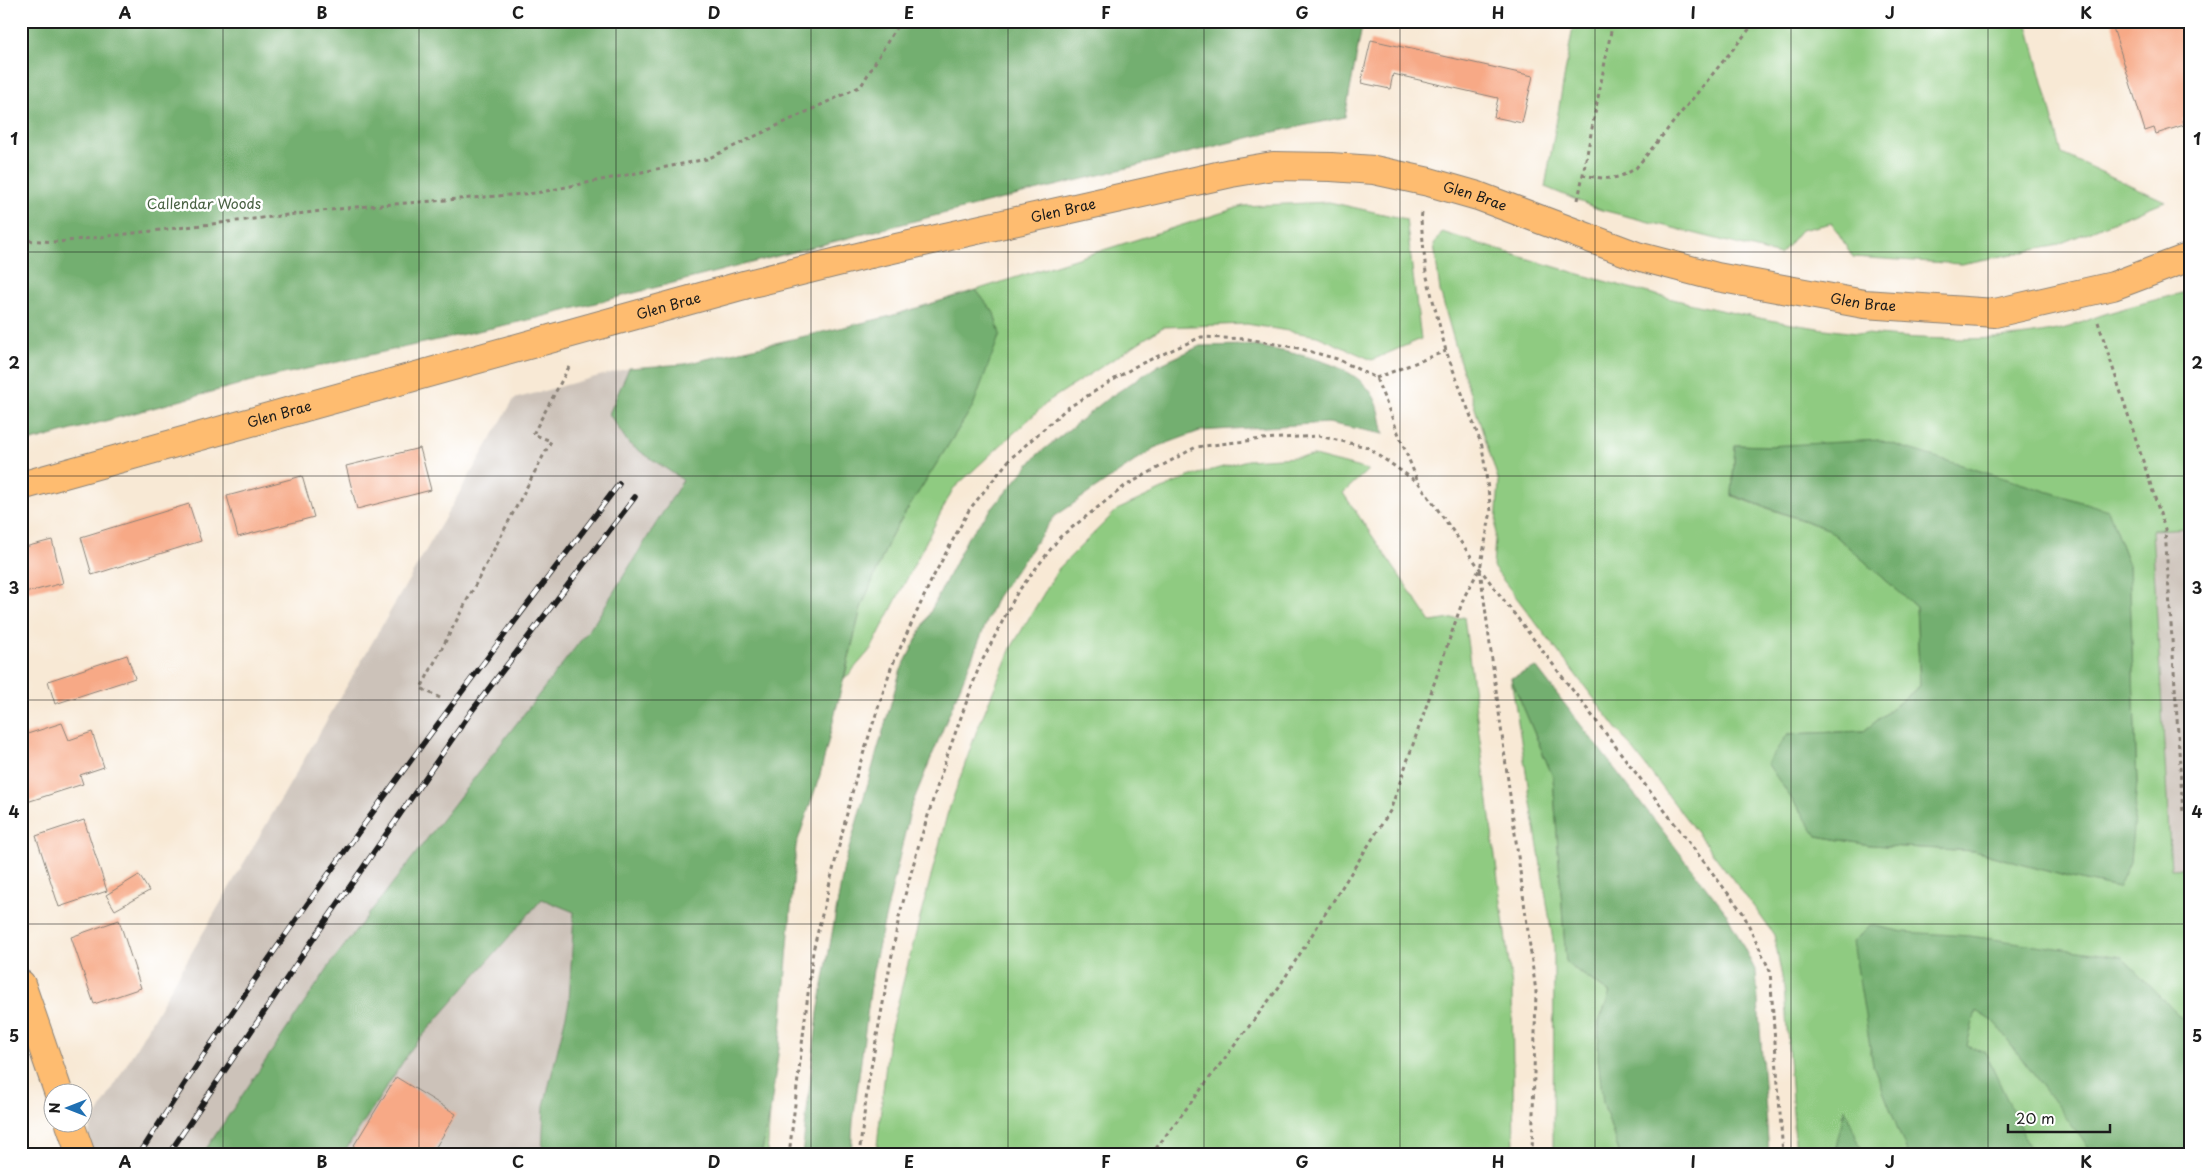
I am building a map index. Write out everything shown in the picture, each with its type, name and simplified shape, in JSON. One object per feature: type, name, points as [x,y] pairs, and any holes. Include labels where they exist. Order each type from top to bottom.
[{"type":"main road","name":"Glen Brae","points":[[21,486],[744,285],[870,254],[1221,175],[1273,166],[1374,170],[1429,182],[1478,196],[1637,256],[1716,277],[1864,304],[1995,313],[2100,289],[2190,257]]},
{"type":"main road","points":[[21,984],[56,1084]]},
{"type":"main road","points":[[74,1134],[81,1155]]},
{"type":"path","points":[[21,240],[58,242],[356,207],[536,193],[707,159],[861,86],[900,21]]},
{"type":"path","points":[[1572,232],[1613,21]]},
{"type":"path","points":[[1582,175],[1620,178],[1636,168],[1751,27],[1764,21]]},
{"type":"path","points":[[1429,182],[1421,220],[1426,273],[1446,351],[1482,446],[1491,511],[1480,569],[1536,992],[1532,1155]]},
{"type":"path","points":[[2100,289],[2166,529],[2183,812]]},
{"type":"path","points":[[440,698],[421,688],[551,441],[534,434],[589,329]]},
{"type":"path","points":[[789,1155],[813,951],[857,773],[891,668],[932,579],[969,510],[1010,459],[1066,409],[1136,366],[1201,337],[1248,339],[1298,348],[1337,359],[1376,378],[1418,482],[1480,569],[1743,913],[1770,971],[1783,1155]]},
{"type":"path","points":[[1376,378],[1446,351]]},
{"type":"path","points":[[859,1155],[868,1084],[899,918],[919,844],[946,759],[979,667],[1017,593],[1060,537],[1125,486],[1196,447],[1262,439],[1319,436],[1366,447],[1418,482]]},
{"type":"path","points":[[1151,1155],[1279,987],[1390,811],[1464,597],[1480,569]]},
{"type":"shaded area","points":[[629,368],[609,414],[629,444],[683,480],[626,573],[607,1155],[77,1155],[88,1134],[92,1134],[92,1125],[97,1115],[514,399]]},
{"type":"shaded area","points":[[2190,528],[2190,868],[2171,869],[2152,530]]},
{"type":"green space","name":"Callendar Woods","points":[[21,21],[1363,21],[1345,117],[1264,134],[926,218],[537,318],[252,381],[21,444]]},
{"type":"green space","points":[[1574,21],[2027,21],[2062,154],[2165,201],[2054,246],[1961,264],[1853,257],[1832,223],[1801,230],[1780,255],[1598,209],[1545,187]]},
{"type":"green space","points":[[1329,202],[1406,219],[1421,339],[1372,360],[1317,336],[1247,324],[1163,327],[1050,400],[953,489],[871,649],[844,680],[861,608],[892,534],[973,406],[994,313],[976,290],[1243,206]]},
{"type":"green space","points":[[1442,232],[1576,273],[1715,309],[1786,323],[1857,333],[1927,338],[1996,338],[2049,331],[2070,327],[2118,310],[2190,291],[2190,528],[2152,530],[2171,869],[2190,868],[2190,1155],[1796,1155],[1784,988],[1774,935],[1493,567],[1499,482],[1460,362],[1440,291],[1434,244]],"holes":[[[1735,445],[1767,446],[1962,466],[2108,511],[2129,565],[2137,783],[2118,888],[2072,878],[1974,851],[1870,845],[1817,836],[1788,734],[1864,731],[1920,686],[1916,607],[1828,529],[1732,496]]]},
{"type":"green space","points":[[976,290],[994,313],[1000,334],[973,406],[892,534],[861,608],[820,775],[796,846],[781,1033],[770,1113],[761,1155],[542,1155],[544,1106],[569,1003],[574,912],[542,899],[412,1048],[342,1155],[202,1155],[334,959],[595,622],[683,480],[629,444],[609,414],[629,368],[685,364],[887,317]]},
{"type":"green space","points":[[1249,345],[1318,360],[1351,374],[1364,384],[1374,397],[1384,434],[1328,423],[1200,431],[1154,448],[1054,517],[997,597],[911,807],[873,970],[853,1122],[851,1155],[802,1155],[818,1013],[844,866],[900,672],[968,537],[1037,455],[1107,399],[1159,365],[1200,346]]},
{"type":"green space","points":[[1879,440],[2108,510],[2129,565],[2137,783],[2130,862],[2118,888],[2072,878],[1974,851],[1870,845],[1817,836],[1767,763],[1788,734],[1864,731],[1920,686],[1916,607],[1828,529],[1732,495],[1735,445],[1767,446]]},
{"type":"green space","points":[[1314,456],[1368,470],[1343,493],[1431,622],[1464,617],[1512,987],[1514,1155],[876,1155],[889,1036],[947,815],[977,730],[1011,648],[1059,568],[1117,510],[1188,477],[1247,460]]},
{"type":"green space","points":[[1536,667],[1727,914],[1756,972],[1769,1155],[1620,1155],[1603,1103],[1598,1058],[1599,1022],[1610,993],[1566,963],[1553,777],[1511,678]]},
{"type":"green space","points":[[1511,678],[1553,777],[1566,963],[1610,993],[1599,1022],[1603,1103],[1620,1155],[1553,1155],[1554,947]]},
{"type":"green space","points":[[1870,925],[1904,932],[1970,936],[2122,957],[2190,1027],[2190,1155],[2094,1155],[1995,1023],[1976,1011],[1967,1045],[1985,1052],[2033,1155],[1908,1155],[1873,1065],[1853,942]]},
{"type":"green space","points":[[1845,1109],[1864,1155],[1834,1155]]},
{"type":"green space","points":[[770,1113],[767,1155],[761,1155]]},
{"type":"building","points":[[2111,21],[2190,21],[2190,117],[2183,119],[2184,125],[2156,134],[2154,128],[2145,131]]},
{"type":"building","points":[[1371,40],[1533,76],[1522,123],[1494,117],[1498,98],[1393,74],[1390,89],[1361,83]]},
{"type":"building","points":[[420,448],[431,490],[357,509],[346,466]]},
{"type":"building","points":[[302,476],[314,517],[238,537],[227,496]]},
{"type":"building","points":[[189,504],[201,541],[92,575],[81,537]]},
{"type":"building","points":[[52,540],[63,583],[21,594],[21,548]]},
{"type":"building","points":[[127,655],[135,678],[55,704],[48,681]]},
{"type":"building","points":[[62,723],[69,740],[92,732],[104,767],[80,775],[83,784],[27,802],[21,785],[21,736]]},
{"type":"building","points":[[84,820],[107,891],[59,907],[36,836]]},
{"type":"building","points":[[139,875],[149,891],[115,910],[106,895]]},
{"type":"building","points":[[119,920],[141,988],[94,1004],[71,937]]},
{"type":"building","points":[[396,1077],[456,1114],[431,1155],[348,1155]]},
{"type":"railway","points":[[139,1155],[195,1068],[311,898],[432,731],[619,484]]},
{"type":"railway","points":[[168,1155],[303,954],[471,712],[635,497]]}]
